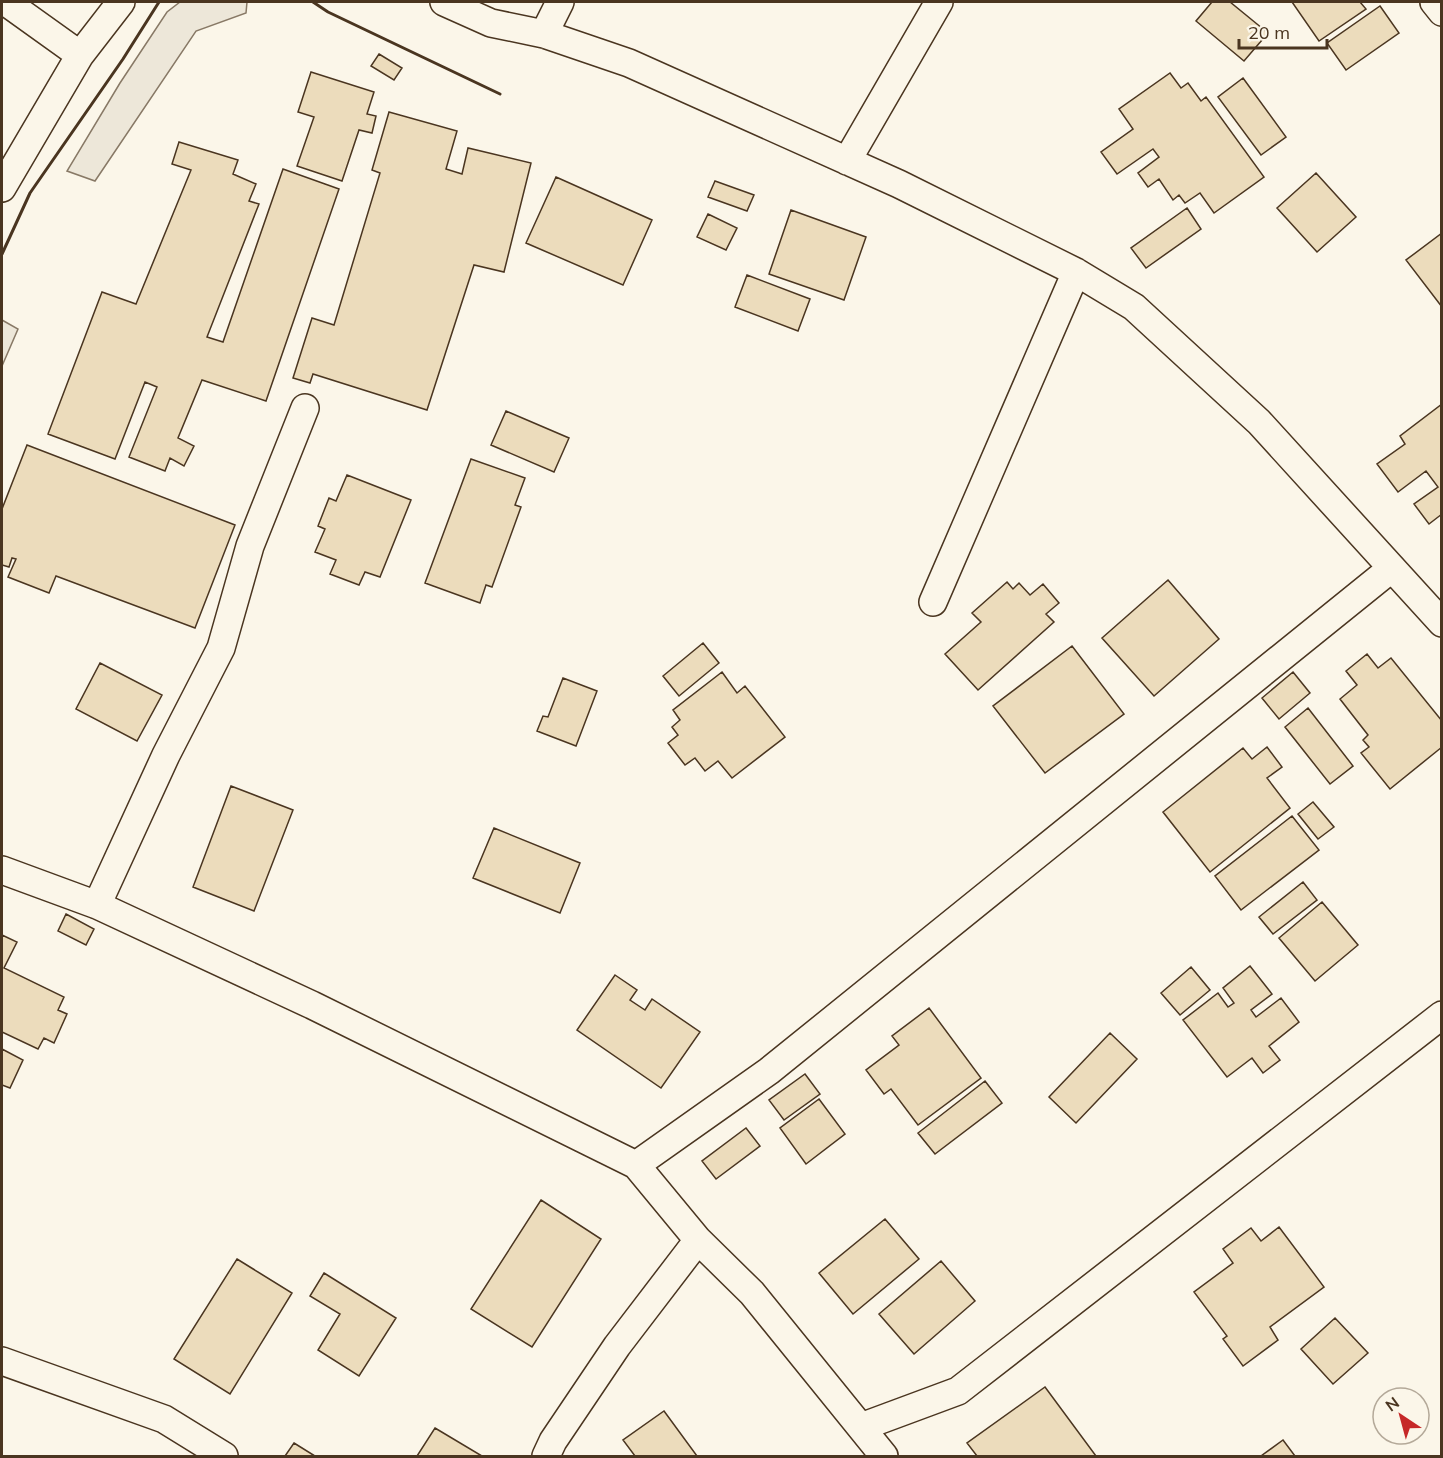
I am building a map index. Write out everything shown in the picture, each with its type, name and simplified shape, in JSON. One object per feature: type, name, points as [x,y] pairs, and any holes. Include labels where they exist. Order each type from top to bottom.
[{"type":"street","points":[[6,2],[80,55]]},
{"type":"street","points":[[2,188],[80,55],[121,2]]},
{"type":"street","points":[[444,2],[491,23],[544,34],[629,63],[847,161],[1076,272],[1134,307],[1259,422],[1442,623]]},
{"type":"street","points":[[544,34],[560,2]]},
{"type":"street","points":[[847,161],[939,2]]},
{"type":"street","points":[[1434,2],[1442,12]]},
{"type":"street","points":[[933,602],[1076,272]]},
{"type":"street","points":[[97,905],[166,755],[221,648],[250,546],[305,408]]},
{"type":"street","points":[[636,1165],[769,1071],[1392,568]]},
{"type":"street","points":[[2,870],[97,905],[312,1005],[636,1165],[698,1240],[752,1293],[884,1456]]},
{"type":"street","points":[[861,1428],[958,1391],[1442,1015]]},
{"type":"street","points":[[546,1456],[617,1346],[698,1240]]},
{"type":"street","points":[[2,1361],[164,1419],[224,1456]]},
{"type":"shaded area","points":[[180,2],[247,2],[246,13],[196,31],[95,181],[67,171],[120,83],[167,12]]},
{"type":"shaded area","points":[[2,320],[18,329],[2,366]]},
{"type":"building","points":[[1212,2],[1230,2],[1268,33],[1244,61],[1196,21]]},
{"type":"building","points":[[1292,2],[1360,2],[1366,9],[1319,41]]},
{"type":"building","points":[[1380,6],[1399,33],[1346,70],[1327,43]]},
{"type":"building","points":[[379,54],[402,68],[394,80],[371,66]]},
{"type":"building","points":[[311,72],[374,92],[367,114],[376,116],[372,133],[359,130],[342,181],[297,166],[314,117],[298,112]]},
{"type":"building","points":[[1170,73],[1181,88],[1188,83],[1201,101],[1206,97],[1264,177],[1214,213],[1200,193],[1185,203],[1179,195],[1173,200],[1159,179],[1148,187],[1138,173],[1159,157],[1153,149],[1117,174],[1101,152],[1133,129],[1119,109]]},
{"type":"building","points":[[1243,78],[1286,137],[1261,155],[1218,97]]},
{"type":"building","points":[[389,112],[457,131],[446,169],[462,174],[468,148],[531,163],[504,272],[474,265],[427,410],[313,374],[310,383],[293,378],[312,318],[334,325],[380,173],[372,170]]},
{"type":"building","points":[[179,142],[238,160],[233,174],[256,184],[249,201],[259,204],[207,337],[223,342],[283,169],[339,189],[266,401],[202,380],[178,438],[194,446],[184,466],[170,458],[165,471],[129,457],[157,387],[145,382],[115,459],[48,434],[102,292],[136,304],[191,170],[172,164]]},
{"type":"building","points":[[1316,173],[1356,217],[1317,252],[1277,208]]},
{"type":"building","points":[[556,177],[652,220],[623,285],[526,243]]},
{"type":"building","points":[[715,181],[754,195],[747,211],[708,197]]},
{"type":"building","points":[[1187,208],[1201,229],[1146,268],[1131,248]]},
{"type":"building","points":[[791,210],[866,237],[844,300],[769,274]]},
{"type":"building","points":[[708,214],[737,228],[726,250],[697,237]]},
{"type":"building","points":[[1442,233],[1442,307],[1406,260]]},
{"type":"building","points":[[747,275],[810,299],[798,331],[735,307]]},
{"type":"building","points":[[1442,404],[1442,514],[1429,524],[1414,504],[1438,487],[1426,471],[1398,492],[1377,464],[1405,444],[1400,436]]},
{"type":"building","points":[[506,411],[569,438],[554,472],[491,445]]},
{"type":"building","points":[[27,445],[235,525],[195,628],[56,576],[49,593],[8,577],[16,559],[12,558],[9,567],[2,565],[2,509]]},
{"type":"building","points":[[471,459],[525,478],[515,505],[521,507],[492,587],[486,585],[480,603],[425,583]]},
{"type":"building","points":[[347,475],[411,500],[380,577],[365,572],[359,585],[330,574],[336,560],[315,552],[325,529],[318,526],[329,498],[336,501]]},
{"type":"building","points":[[1168,580],[1219,639],[1154,696],[1102,638]]},
{"type":"building","points":[[1007,582],[1013,589],[1019,583],[1030,595],[1043,584],[1059,603],[1046,614],[1054,622],[978,690],[945,654],[981,622],[972,613]]},
{"type":"building","points":[[703,643],[719,663],[679,696],[663,676]]},
{"type":"building","points":[[1072,646],[1124,714],[1045,773],[993,706]]},
{"type":"building","points":[[1367,654],[1378,668],[1391,658],[1442,721],[1442,747],[1390,789],[1361,753],[1369,747],[1363,740],[1368,735],[1340,699],[1357,685],[1346,671]]},
{"type":"building","points":[[100,663],[162,695],[137,741],[76,709]]},
{"type":"building","points":[[722,672],[737,693],[745,686],[785,737],[732,778],[718,761],[705,771],[695,758],[685,765],[668,743],[678,735],[672,727],[680,720],[673,710]]},
{"type":"building","points":[[1293,672],[1310,693],[1279,719],[1262,698]]},
{"type":"building","points":[[563,678],[597,691],[576,746],[537,731],[543,716],[548,717]]},
{"type":"building","points":[[1308,708],[1353,766],[1330,784],[1285,727]]},
{"type":"building","points":[[1267,747],[1282,767],[1267,778],[1290,808],[1210,872],[1163,812],[1243,748],[1252,759]]},
{"type":"building","points":[[231,786],[293,810],[254,911],[193,887]]},
{"type":"building","points":[[1313,802],[1334,827],[1318,839],[1298,814]]},
{"type":"building","points":[[1292,816],[1319,850],[1241,910],[1215,876]]},
{"type":"building","points":[[494,828],[580,863],[560,913],[473,878]]},
{"type":"building","points":[[1303,882],[1317,900],[1273,934],[1259,917]]},
{"type":"building","points":[[1322,902],[1358,945],[1315,981],[1279,938]]},
{"type":"building","points":[[66,914],[94,929],[86,945],[58,931]]},
{"type":"building","points":[[2,935],[17,942],[4,968],[64,997],[58,1010],[67,1014],[54,1043],[44,1038],[38,1049],[2,1032]]},
{"type":"building","points":[[1250,966],[1272,994],[1251,1010],[1256,1017],[1281,998],[1299,1022],[1269,1046],[1280,1060],[1263,1073],[1252,1058],[1227,1077],[1183,1020],[1218,993],[1228,1007],[1234,1003],[1223,988]]},
{"type":"building","points":[[1191,967],[1210,990],[1180,1015],[1161,993]]},
{"type":"building","points":[[615,975],[637,990],[630,1000],[645,1010],[652,999],[700,1032],[661,1088],[577,1030]]},
{"type":"building","points":[[929,1008],[981,1078],[918,1125],[891,1089],[884,1094],[866,1070],[899,1045],[892,1036]]},
{"type":"building","points":[[1110,1033],[1137,1059],[1076,1123],[1049,1097]]},
{"type":"building","points":[[2,1049],[23,1060],[10,1088],[2,1085]]},
{"type":"building","points":[[805,1074],[820,1094],[784,1120],[769,1100]]},
{"type":"building","points":[[985,1081],[1002,1103],[935,1154],[918,1133]]},
{"type":"building","points":[[819,1099],[845,1134],[806,1164],[780,1128]]},
{"type":"building","points":[[746,1128],[760,1146],[716,1179],[702,1161]]},
{"type":"building","points":[[541,1200],[601,1239],[532,1347],[471,1309]]},
{"type":"building","points":[[885,1219],[919,1259],[853,1314],[819,1273]]},
{"type":"building","points":[[1279,1227],[1324,1287],[1270,1327],[1278,1340],[1243,1366],[1223,1339],[1227,1336],[1194,1292],[1233,1263],[1223,1249],[1251,1228],[1261,1241]]},
{"type":"building","points":[[237,1259],[292,1293],[230,1394],[174,1359]]},
{"type":"building","points":[[941,1261],[975,1301],[914,1354],[879,1314]]},
{"type":"building","points":[[324,1273],[396,1318],[359,1376],[318,1350],[340,1314],[310,1296]]},
{"type":"building","points":[[1335,1318],[1368,1353],[1333,1384],[1301,1349]]},
{"type":"building","points":[[1045,1387],[1096,1456],[977,1456],[967,1443]]},
{"type":"building","points":[[664,1411],[697,1456],[635,1456],[623,1440]]},
{"type":"building","points":[[435,1428],[482,1456],[417,1456]]},
{"type":"building","points":[[1283,1440],[1295,1456],[1261,1456]]},
{"type":"building","points":[[294,1443],[315,1456],[285,1456]]},
{"type":"wall","points":[[2,254],[30,193],[123,59],[159,2]]},
{"type":"wall","points":[[313,2],[328,12],[500,94]]}]
